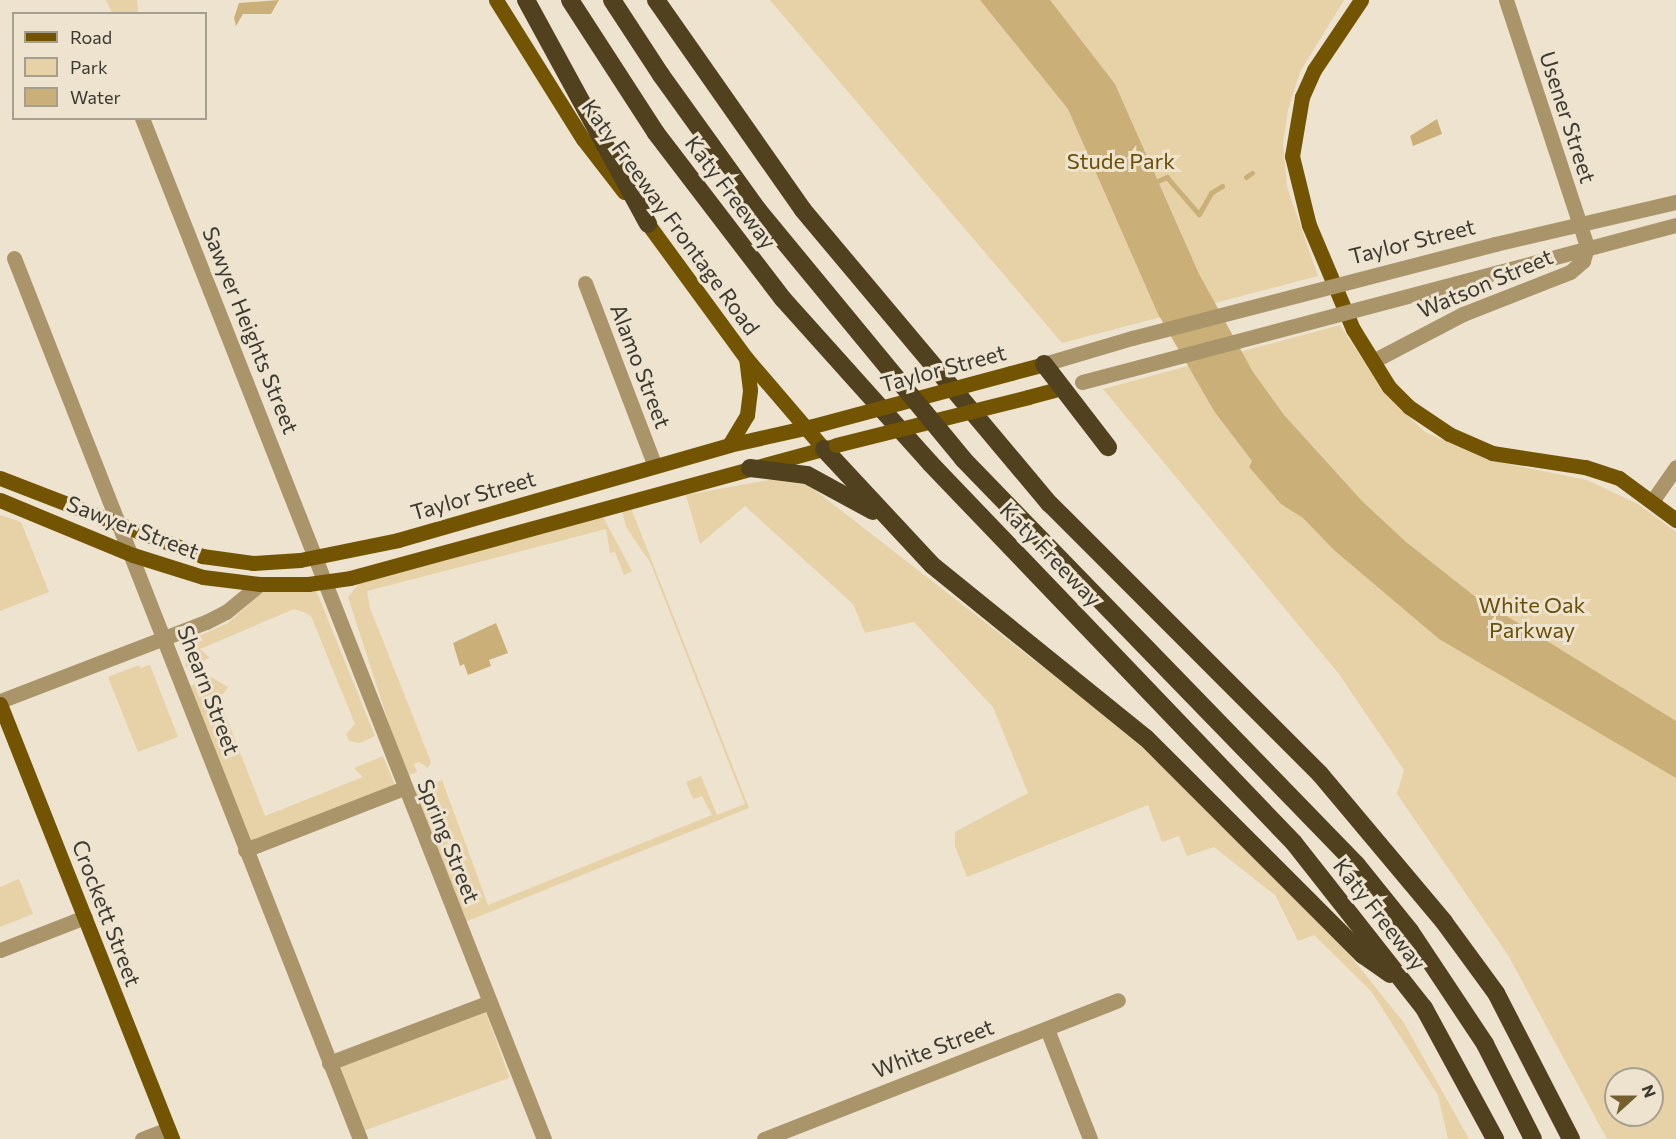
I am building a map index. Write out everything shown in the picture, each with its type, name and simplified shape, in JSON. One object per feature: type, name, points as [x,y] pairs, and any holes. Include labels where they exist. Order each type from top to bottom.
[{"type":"highway","points":[[526,0],[648,224]]},
{"type":"highway","name":"Katy Freeway","points":[[570,0],[656,133],[783,298],[930,463],[1294,843],[1424,1008],[1495,1139]]},
{"type":"highway","points":[[612,0],[661,75],[758,210],[963,459],[1356,864],[1410,931],[1485,1044],[1533,1139]]},
{"type":"highway","name":"Katy Freeway","points":[[656,0],[803,210],[1050,504],[1320,774],[1444,922],[1496,993],[1572,1139]]},
{"type":"highway","points":[[1044,364],[1108,447]]},
{"type":"highway","points":[[830,447],[883,515],[932,565],[1146,738],[1363,955],[1406,985]]},
{"type":"highway","points":[[750,468],[807,475],[883,515]]},
{"type":"main road","name":"Katy Freeway Frontage Road","points":[[496,0],[583,139],[746,358],[830,447]]},
{"type":"main road","points":[[1361,0],[1314,70],[1302,97],[1292,156],[1309,225],[1353,329],[1389,387],[1409,407],[1449,434],[1492,453],[1597,471],[1620,478],[1653,500],[1676,520]]},
{"type":"main road","points":[[729,445],[747,416],[750,390],[746,358]]},
{"type":"main road","name":"Taylor Street","points":[[318,558],[398,540],[729,445],[809,427],[1044,364]]},
{"type":"main road","name":"Taylor Street","points":[[326,582],[750,468],[1061,388]]},
{"type":"main road","name":"Sawyer Street","points":[[0,478],[120,527],[202,556],[253,563],[318,558]]},
{"type":"main road","name":"Sawyer Street","points":[[0,500],[133,555],[203,577],[260,584],[326,582]]},
{"type":"main road","points":[[499,510],[509,534]]},
{"type":"main road","name":"Crockett Street","points":[[0,702],[170,1134]]},
{"type":"street","name":"Usener Street","points":[[1506,0],[1587,247]]},
{"type":"street","name":"Sawyer Heights Street","points":[[143,120],[318,558]]},
{"type":"street","points":[[1580,225],[1676,202]]},
{"type":"street","name":"Taylor Street","points":[[1044,364],[1283,297],[1580,225]]},
{"type":"street","points":[[1587,247],[1676,225]]},
{"type":"street","name":"Watson Street","points":[[1373,361],[1463,314],[1570,272],[1583,261],[1587,247]]},
{"type":"street","name":"Taylor Street","points":[[1061,388],[1587,247]]},
{"type":"street","name":"Shearn Street","points":[[14,258],[133,555],[245,850],[360,1139]]},
{"type":"street","name":"Alamo Street","points":[[585,283],[655,466]]},
{"type":"street","points":[[1653,500],[1676,467]]},
{"type":"street","name":"Spring Street","points":[[318,558],[404,788],[544,1139]]},
{"type":"street","points":[[0,702],[226,612],[260,584]]},
{"type":"street","points":[[245,850],[404,788]]},
{"type":"street","points":[[0,950],[85,917]]},
{"type":"street","name":"White Street","points":[[764,1139],[1118,1000]]},
{"type":"street","points":[[328,1063],[490,1002]]},
{"type":"street","points":[[1047,1029],[1090,1139]]},
{"type":"street","points":[[142,1139],[170,1134]]},
{"type":"green space","points":[[106,0],[137,0],[138,12],[112,12]]},
{"type":"green space","name":"Stude Park","points":[[770,0],[1344,0],[1300,72],[1288,110],[1283,144],[1287,187],[1318,276],[1062,343]]},
{"type":"green space","name":"White Oak Parkway","points":[[1340,325],[1386,395],[1425,432],[1488,460],[1587,480],[1638,504],[1676,532],[1676,1139],[1607,1139],[1508,955],[1397,794],[1404,770],[1339,674],[1103,389]]},
{"type":"green space","points":[[774,479],[807,484],[1129,734],[1344,948],[1404,1023],[1469,1139],[1448,1139],[1438,1095],[1371,991],[1314,935],[1298,941],[1275,895],[1214,847],[1187,856],[1179,836],[1162,842],[1148,805],[967,877],[955,846],[955,832],[1028,793],[993,707],[914,622],[865,633],[853,604],[745,506],[700,544],[686,495]]},
{"type":"green space","points":[[631,508],[749,808],[465,922],[413,792],[423,788],[426,795],[430,793],[433,784],[442,780],[488,905],[712,815],[702,796],[693,799],[686,782],[701,776],[717,815],[745,804],[650,562],[626,527],[622,510]]},
{"type":"green space","points":[[0,515],[21,522],[49,592],[0,611]]},
{"type":"green space","points":[[603,517],[632,571],[624,575],[615,552],[610,553],[606,529],[367,591],[370,608],[431,762],[428,768],[419,762],[414,764],[417,772],[406,776],[348,597],[362,580]]},
{"type":"green space","points":[[316,590],[375,736],[360,743],[349,741],[346,734],[355,724],[311,616],[306,613],[294,609],[200,649],[210,658],[186,667],[183,647],[186,642],[228,623],[263,592]]},
{"type":"green space","points":[[139,665],[141,668],[150,665],[178,737],[138,752],[108,677]]},
{"type":"green space","points":[[211,677],[228,687],[219,699],[265,816],[363,777],[354,768],[383,756],[395,785],[250,842],[190,686]]},
{"type":"green space","points":[[19,879],[33,914],[0,927],[0,887]]},
{"type":"green space","points":[[485,1010],[510,1078],[361,1132],[337,1064]]},
{"type":"water","points":[[279,0],[271,14],[243,14],[236,26],[234,18],[239,3]]},
{"type":"water","points":[[980,0],[1050,0],[1115,84],[1199,274],[1253,372],[1284,415],[1362,501],[1406,542],[1473,595],[1676,721],[1676,778],[1439,639],[1334,550],[1303,518],[1281,504],[1249,467],[1252,461],[1214,411],[1158,314],[1068,109]]},
{"type":"water","points":[[1437,119],[1442,134],[1413,146],[1410,136]]},
{"type":"water","points":[[496,623],[508,653],[489,660],[491,666],[468,675],[464,664],[460,666],[453,643]]},
{"type":"waterway","points":[[1246,177],[1252,173]]},
{"type":"waterway","points":[[1153,183],[1167,177],[1199,214],[1211,193],[1222,186]]}]
